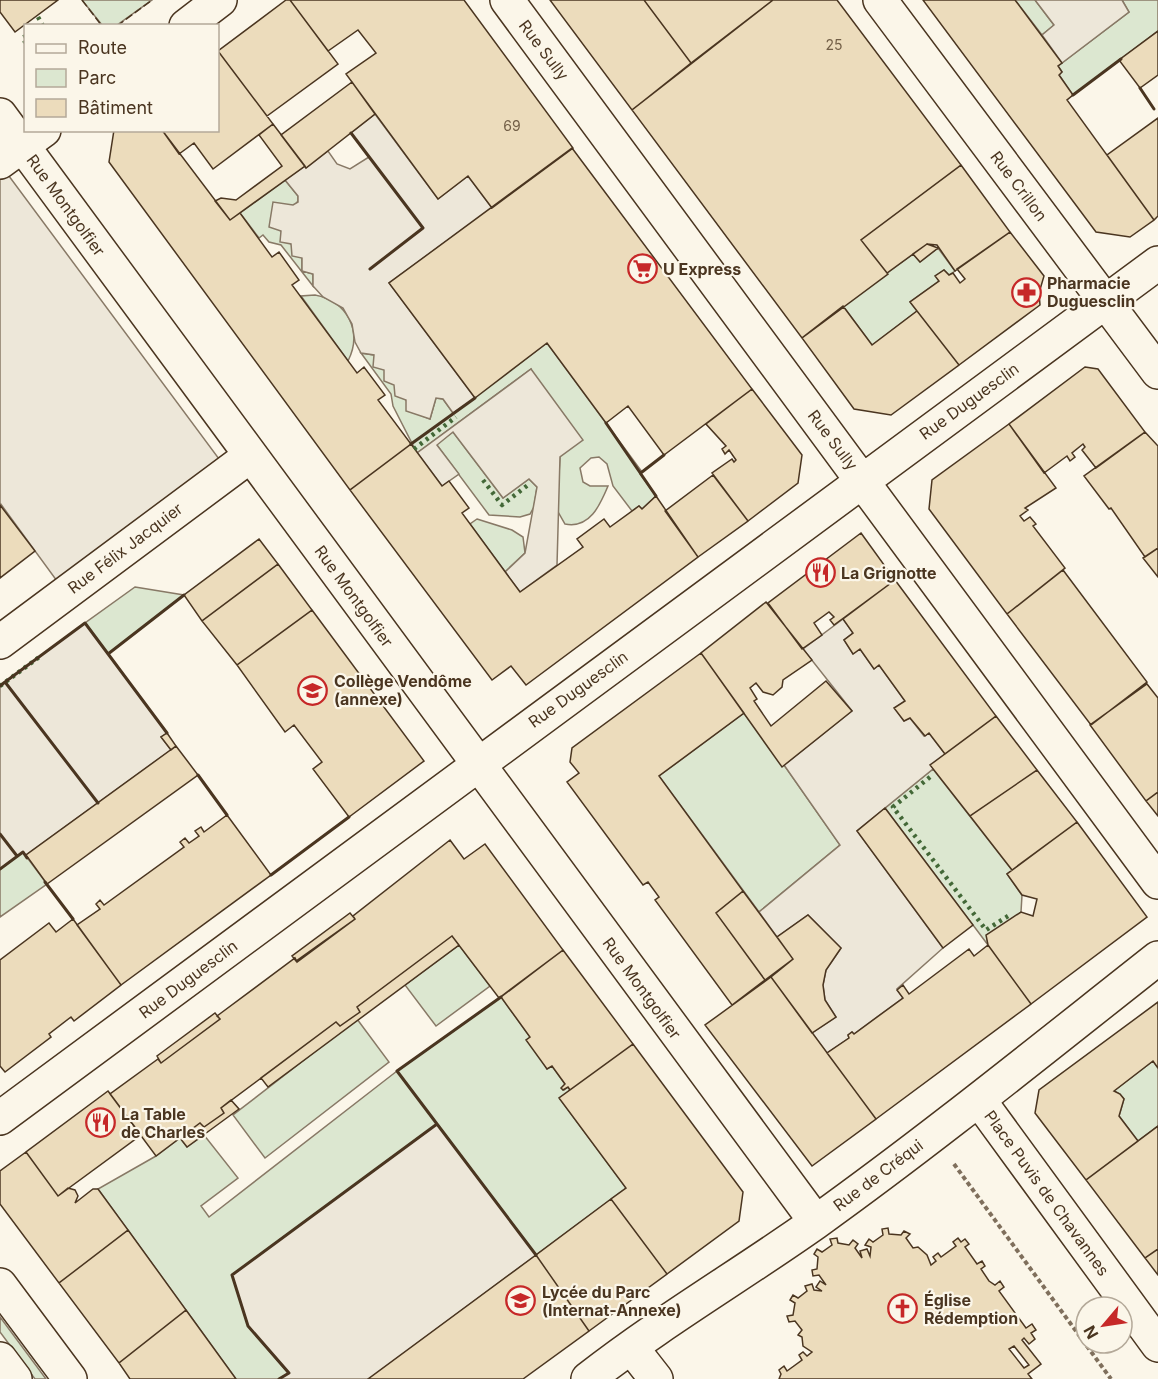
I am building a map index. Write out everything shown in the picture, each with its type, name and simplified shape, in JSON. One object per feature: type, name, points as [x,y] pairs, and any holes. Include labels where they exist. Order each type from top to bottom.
[{"type":"street","points":[[189,24],[220,0]]},
{"type":"street","name":"Rue Sully","points":[[507,0],[1158,882]]},
{"type":"street","name":"Rue Crillon","points":[[880,0],[1158,372]]},
{"type":"street","name":"Rue Montgolfier","points":[[0,115],[816,1222]]},
{"type":"street","name":"Rue Duguesclin","points":[[0,1118],[862,479],[1158,263]]},
{"type":"street","name":"Rue Félix Jacquier","points":[[0,642],[250,456]]},
{"type":"street","name":"Rue de Créqui","points":[[588,1379],[657,1327],[816,1222],[978,1100],[1158,958]]},
{"type":"street","name":"Place Puvis de Chavannes","points":[[978,1100],[1158,1345]]},
{"type":"street","points":[[0,1285],[69,1379]]},
{"type":"street","points":[[631,1347],[656,1379]]},
{"type":"street","points":[[0,1359],[15,1379]]},
{"type":"path","points":[[948,1156],[1111,1379]]},
{"type":"green space","points":[[82,0],[152,0],[118,24],[101,24]]},
{"type":"green space","points":[[1015,0],[1035,0],[1054,25],[1042,35]]},
{"type":"green space","points":[[1122,0],[1158,0],[1158,31],[1073,95],[1059,75],[1062,72],[1058,66],[1129,12]]},
{"type":"green space","points":[[285,180],[298,196],[298,201],[279,229],[302,258],[302,271],[313,274],[313,286],[281,245],[269,242],[263,235],[259,238],[240,213]]},
{"type":"green space","points":[[938,248],[955,271],[949,275],[944,270],[936,276],[939,281],[910,302],[917,311],[872,345],[843,306],[913,254],[920,262]]},
{"type":"green space","points":[[315,295],[336,304],[349,319],[354,339],[348,361],[301,296]]},
{"type":"green space","points":[[547,343],[642,472],[640,474],[656,496],[642,509],[639,506],[632,511],[613,486],[607,464],[599,457],[591,458],[580,468],[583,482],[590,486],[608,486],[593,514],[581,523],[565,524],[557,510],[560,457],[531,369],[417,453],[393,406],[391,394],[361,353],[374,355],[415,413],[430,419],[436,398],[443,399],[453,413]]},
{"type":"green space","points":[[453,432],[503,498],[529,479],[537,487],[534,507],[530,514],[520,517],[489,515],[436,444]]},
{"type":"green space","points":[[477,519],[512,530],[523,537],[525,553],[505,572],[470,524]]},
{"type":"green space","points":[[135,587],[184,595],[108,654],[85,623]]},
{"type":"green space","points":[[744,713],[840,845],[759,912],[659,776]]},
{"type":"green space","points":[[933,769],[1012,870],[1007,874],[1022,895],[1021,912],[987,937],[988,945],[885,808]]},
{"type":"green space","points":[[23,852],[47,884],[0,917],[0,869]]},
{"type":"green space","points":[[459,945],[490,986],[436,1026],[405,985]]},
{"type":"green space","points":[[501,997],[530,1037],[547,1069],[552,1066],[565,1084],[562,1088],[564,1090],[568,1087],[570,1090],[560,1099],[626,1188],[536,1255],[437,1124],[248,1326],[289,1373],[279,1379],[236,1379],[98,1189],[156,1156],[180,1138],[187,1147],[204,1135],[238,1178],[201,1206],[209,1217],[397,1071]]},
{"type":"green space","points":[[357,1019],[389,1062],[265,1158],[233,1115]]},
{"type":"green space","points":[[1153,1061],[1158,1068],[1158,1126],[1138,1141],[1119,1116],[1124,1099],[1114,1091]]},
{"type":"green space","points":[[0,1317],[46,1379],[35,1379],[0,1332]]},
{"type":"shaded area","points":[[1035,0],[1122,0],[1129,12],[1062,63],[1042,35],[1054,25]]},
{"type":"shaded area","points":[[375,114],[438,199],[468,176],[492,208],[389,283],[475,398],[453,413],[443,399],[436,398],[430,419],[406,411],[406,400],[395,396],[394,385],[384,381],[384,370],[373,367],[374,355],[361,353],[355,342],[352,324],[343,308],[323,297],[313,286],[313,274],[302,271],[302,258],[292,256],[291,244],[280,242],[281,231],[269,227],[273,202],[293,205],[298,202],[298,196],[285,180],[305,166],[306,168],[328,151],[337,164],[350,169],[369,157],[351,133]]},
{"type":"shaded area","points":[[0,164],[228,471],[65,592],[0,503]]},
{"type":"shaded area","points":[[531,369],[583,440],[560,457],[557,565],[520,592],[505,572],[525,553],[537,487],[529,479],[503,498],[453,432],[437,445],[459,474],[442,486],[417,453]]},
{"type":"shaded area","points":[[843,619],[853,633],[844,640],[853,654],[860,649],[874,669],[879,665],[905,701],[895,708],[904,721],[910,718],[924,736],[929,733],[945,754],[933,769],[857,831],[943,948],[897,989],[903,998],[854,1034],[852,1032],[848,1035],[849,1038],[827,1053],[812,1033],[836,1017],[825,1000],[823,985],[826,970],[841,948],[808,915],[777,937],[759,912],[840,845],[784,765],[852,711],[803,649]]},
{"type":"shaded area","points":[[85,623],[167,733],[161,737],[171,750],[26,855],[23,852],[0,869],[0,686]]},
{"type":"shaded area","points":[[437,1124],[536,1255],[369,1379],[279,1379],[288,1373],[248,1326],[232,1275]]},
{"type":"building","points":[[0,0],[58,0],[15,32],[0,12]]},
{"type":"building","points":[[286,0],[290,0],[338,64],[267,116],[219,50]]},
{"type":"building","points":[[290,0],[464,0],[573,148],[492,208],[468,176],[438,199],[346,74],[376,53],[358,30],[328,51]]},
{"type":"building","points":[[550,0],[644,0],[691,63],[632,110]]},
{"type":"building","points":[[644,0],[773,0],[691,63]]},
{"type":"building","points":[[773,0],[837,0],[961,165],[861,240],[888,274],[802,338],[632,110]]},
{"type":"building","points":[[923,0],[1015,0],[1062,63],[1058,66],[1062,72],[1059,75],[1073,95],[1067,100],[1154,220],[1130,237],[1096,232]]},
{"type":"building","points":[[1158,31],[1158,75],[1140,88],[1119,60]]},
{"type":"building","points":[[219,52],[273,124],[213,169],[194,143],[179,154],[163,132],[219,132]]},
{"type":"building","points":[[352,82],[375,114],[306,168],[281,135]]},
{"type":"building","points":[[1158,118],[1158,216],[1154,220],[1107,155]]},
{"type":"building","points":[[273,124],[305,166],[230,220],[215,201],[221,198],[236,200],[282,166],[259,135]]},
{"type":"building","points":[[114,132],[164,132],[230,220],[240,213],[272,257],[279,252],[299,280],[292,285],[357,373],[364,367],[385,395],[378,400],[411,444],[350,490],[109,162]]},
{"type":"building","points":[[572,148],[752,389],[664,455],[628,406],[606,423],[547,343],[475,398],[389,283]]},
{"type":"building","points":[[961,165],[1010,232],[955,271],[937,245],[927,244],[887,273],[861,240]]},
{"type":"building","points":[[1010,232],[1044,276],[1039,293],[1040,305],[959,365],[910,302],[939,281],[935,276],[944,270],[949,275],[953,273],[960,283],[965,279],[957,269]]},
{"type":"building","points":[[927,244],[938,248],[920,262],[913,254]]},
{"type":"building","points":[[843,306],[872,345],[917,311],[959,365],[891,415],[854,409],[802,338]]},
{"type":"building","points":[[1085,367],[1098,369],[1145,432],[1096,468],[1082,450],[1085,447],[1083,444],[1072,453],[1075,457],[1070,461],[1067,456],[1044,473],[1009,424]]},
{"type":"building","points":[[752,389],[802,455],[798,483],[748,521],[712,473],[732,459],[734,462],[736,460],[729,450],[725,454],[722,449],[726,446],[706,424]]},
{"type":"building","points":[[1009,424],[1056,488],[1025,508],[1028,510],[1020,516],[1024,521],[1030,517],[1036,524],[1033,526],[1065,568],[1007,614],[929,509],[932,480]]},
{"type":"building","points":[[1145,432],[1158,446],[1158,548],[1145,557],[1111,508],[1109,509],[1084,476]]},
{"type":"building","points":[[411,444],[442,486],[449,481],[469,508],[462,513],[520,592],[583,547],[577,539],[604,519],[610,527],[639,506],[642,509],[656,496],[698,557],[526,685],[511,666],[492,680],[350,490]]},
{"type":"building","points":[[713,475],[748,521],[698,557],[665,511]]},
{"type":"building","points":[[0,505],[35,551],[0,578]]},
{"type":"building","points":[[861,533],[895,580],[834,625],[830,620],[834,617],[829,612],[814,623],[822,635],[802,649],[768,603]]},
{"type":"building","points":[[259,539],[278,564],[202,621],[184,595]]},
{"type":"building","points":[[1158,548],[1158,577],[1143,558]]},
{"type":"building","points":[[278,564],[312,610],[237,665],[202,621]]},
{"type":"building","points":[[1063,570],[1147,682],[1091,725],[1007,614]]},
{"type":"building","points":[[895,580],[996,716],[945,754],[929,733],[925,736],[910,718],[904,721],[894,708],[905,701],[879,665],[874,669],[860,649],[853,654],[844,640],[853,633],[843,619]]},
{"type":"building","points":[[766,602],[812,660],[783,680],[782,687],[773,695],[763,692],[756,683],[750,688],[757,699],[754,701],[771,726],[826,681],[852,711],[782,767],[701,653]]},
{"type":"building","name":"Collège Vendôme (annexe)","points":[[312,610],[424,761],[349,817],[313,769],[322,762],[294,725],[285,732],[237,665]]},
{"type":"building","points":[[701,653],[744,713],[659,776],[743,891],[716,913],[765,980],[732,1005],[655,900],[659,897],[648,882],[643,885],[567,782],[579,773],[570,762],[572,748]]},
{"type":"building","points":[[1147,684],[1158,698],[1158,792],[1146,801],[1090,725]]},
{"type":"building","points":[[996,716],[1037,770],[970,816],[930,765]]},
{"type":"building","points":[[167,733],[176,746],[171,750],[161,737]]},
{"type":"building","points":[[176,746],[198,775],[47,884],[26,855]]},
{"type":"building","points":[[1037,770],[1077,822],[1012,870],[970,816]]},
{"type":"building","points":[[1158,792],[1158,816],[1146,801]]},
{"type":"building","points":[[885,808],[973,925],[943,948],[857,831]]},
{"type":"building","points":[[227,815],[271,875],[121,985],[77,925],[100,909],[96,904],[100,900],[104,905],[184,847],[180,842],[185,838],[189,843],[199,836],[195,831],[201,827],[204,832]]},
{"type":"building","points":[[1077,822],[1147,917],[1031,1004],[988,945],[986,935],[1021,912],[1033,916],[1037,899],[1022,895],[1007,874]]},
{"type":"building","points":[[450,840],[464,859],[485,844],[563,950],[499,998],[452,936],[357,1007],[360,1012],[340,1026],[336,1022],[221,1108],[224,1113],[204,1127],[200,1123],[156,1156],[110,1094],[158,1059],[161,1063],[220,1019],[217,1016],[295,958],[297,962],[355,919],[353,916]]},
{"type":"building","points":[[743,891],[793,959],[765,980],[716,913]]},
{"type":"building","points":[[350,913],[355,919],[296,961],[292,956]]},
{"type":"building","points":[[808,915],[841,948],[826,970],[823,985],[825,1000],[836,1017],[812,1033],[771,977],[793,959],[777,937]]},
{"type":"building","points":[[73,919],[121,985],[74,1021],[71,1017],[49,1034],[51,1037],[5,1072],[0,1066],[0,960],[49,923],[56,932]]},
{"type":"building","points":[[452,936],[459,945],[268,1087],[261,1078],[336,1022],[340,1026],[360,1012],[357,1007]]},
{"type":"building","points":[[988,945],[1031,1004],[876,1119],[827,1053],[849,1038],[848,1035],[852,1032],[854,1034],[903,998],[897,990],[903,985],[909,994],[969,949],[974,956]]},
{"type":"building","points":[[563,950],[633,1044],[570,1090],[568,1087],[563,1090],[561,1088],[565,1084],[552,1066],[547,1069],[526,1040],[530,1037],[501,997]]},
{"type":"building","points":[[771,977],[876,1119],[812,1166],[705,1025]]},
{"type":"building","points":[[1158,1002],[1158,1068],[1153,1061],[1114,1091],[1124,1099],[1119,1116],[1138,1141],[1086,1180],[1035,1113],[1039,1090]]},
{"type":"building","points":[[215,1013],[220,1019],[161,1063],[157,1056]]},
{"type":"building","points":[[633,1044],[743,1192],[739,1221],[667,1274],[611,1199],[626,1188],[559,1098]]},
{"type":"building","points":[[108,1091],[141,1135],[58,1196],[26,1152]]},
{"type":"building","points":[[231,1100],[239,1109],[187,1147],[180,1138],[200,1123],[204,1127],[224,1113],[221,1108]]},
{"type":"building","points":[[1158,1126],[1158,1249],[1145,1258],[1086,1180]]},
{"type":"building","points":[[26,1152],[58,1196],[68,1188],[75,1190],[78,1196],[75,1203],[93,1189],[98,1189],[128,1230],[59,1283],[0,1204],[0,1171]]},
{"type":"building","points":[[611,1199],[667,1274],[589,1331],[536,1255]]},
{"type":"building","name":"Église Rédemption","points":[[888,1228],[889,1234],[901,1235],[904,1231],[910,1234],[906,1238],[913,1248],[918,1247],[927,1255],[931,1265],[936,1261],[933,1257],[938,1253],[941,1257],[956,1246],[953,1242],[958,1238],[961,1242],[965,1239],[969,1244],[965,1247],[977,1264],[982,1261],[985,1266],[981,1269],[989,1281],[995,1285],[1000,1281],[1004,1287],[999,1291],[1026,1328],[1032,1324],[1036,1330],[1031,1333],[1035,1339],[1029,1344],[1024,1338],[1022,1340],[1041,1364],[1028,1374],[1032,1379],[779,1379],[781,1374],[779,1370],[784,1366],[787,1371],[802,1360],[799,1355],[803,1352],[807,1356],[812,1352],[803,1346],[802,1337],[798,1335],[802,1330],[795,1321],[789,1322],[787,1316],[793,1315],[795,1303],[790,1300],[793,1295],[798,1298],[807,1291],[805,1286],[812,1284],[814,1290],[822,1291],[816,1287],[820,1281],[826,1285],[819,1275],[813,1276],[812,1270],[817,1269],[818,1257],[814,1254],[817,1249],[822,1252],[832,1245],[830,1239],[837,1238],[838,1243],[849,1245],[853,1240],[858,1244],[855,1248],[862,1258],[860,1251],[867,1249],[870,1256],[871,1247],[865,1245],[869,1239],[873,1242],[883,1235],[882,1229]],"holes":[[[1014,1346],[1029,1365],[1024,1368],[1009,1349]]]},
{"type":"building","points":[[128,1230],[186,1310],[119,1363],[59,1283]]},
{"type":"building","points":[[1158,1249],[1158,1275],[1145,1258]]},
{"type":"building","name":"Lycée du Parc (Internat-Annexe)","points":[[536,1255],[589,1331],[523,1379],[368,1379]]},
{"type":"building","points":[[186,1310],[236,1379],[130,1379],[119,1363]]},
{"type":"hedge","points":[[38,17],[42,24]]},
{"type":"hedge","points":[[24,37],[22,38],[24,40]]},
{"type":"hedge","points":[[414,449],[456,417]]},
{"type":"hedge","points":[[483,480],[502,505],[528,485]]},
{"type":"hedge","points":[[0,686],[42,655]]},
{"type":"hedge","points":[[930,777],[893,807],[986,930],[1008,916]]},
{"type":"fence","points":[[82,0],[100,24]]},
{"type":"fence","points":[[120,24],[152,0]]},
{"type":"wall","points":[[1073,95],[1121,59]]},
{"type":"wall","points":[[1140,88],[1154,109]]},
{"type":"wall","points":[[351,133],[423,228],[370,269]]},
{"type":"wall","points":[[411,444],[475,398]]},
{"type":"wall","points":[[606,423],[656,496]]},
{"type":"wall","points":[[642,472],[664,455]]},
{"type":"wall","points":[[108,654],[184,595]]},
{"type":"wall","points":[[5,682],[85,623],[167,733]]},
{"type":"wall","points":[[0,686],[5,682],[98,803]]},
{"type":"wall","points":[[198,775],[227,815]]},
{"type":"wall","points":[[271,875],[349,817]]},
{"type":"wall","points":[[0,834],[17,856]]},
{"type":"wall","points":[[0,869],[23,852],[27,858]]},
{"type":"wall","points":[[45,882],[73,919]]},
{"type":"wall","points":[[279,1379],[289,1373],[248,1326],[232,1275],[437,1124],[397,1071],[501,997]]},
{"type":"wall","points":[[437,1124],[536,1255]]},
{"type":"place","name":"U Express","points":[[642,269]]},
{"type":"place","name":"Pharmacie Duguesclin","points":[[1026,292]]},
{"type":"place","name":"La Grignotte","points":[[820,573]]},
{"type":"place","name":"Collège Vendôme (annexe)","points":[[313,690]]},
{"type":"place","name":"La Table de Charles","points":[[100,1123]]},
{"type":"place","name":"Lycée du Parc (Internat-Annexe)","points":[[521,1301]]},
{"type":"place","name":"Église Rédemption","points":[[903,1309]]}]
